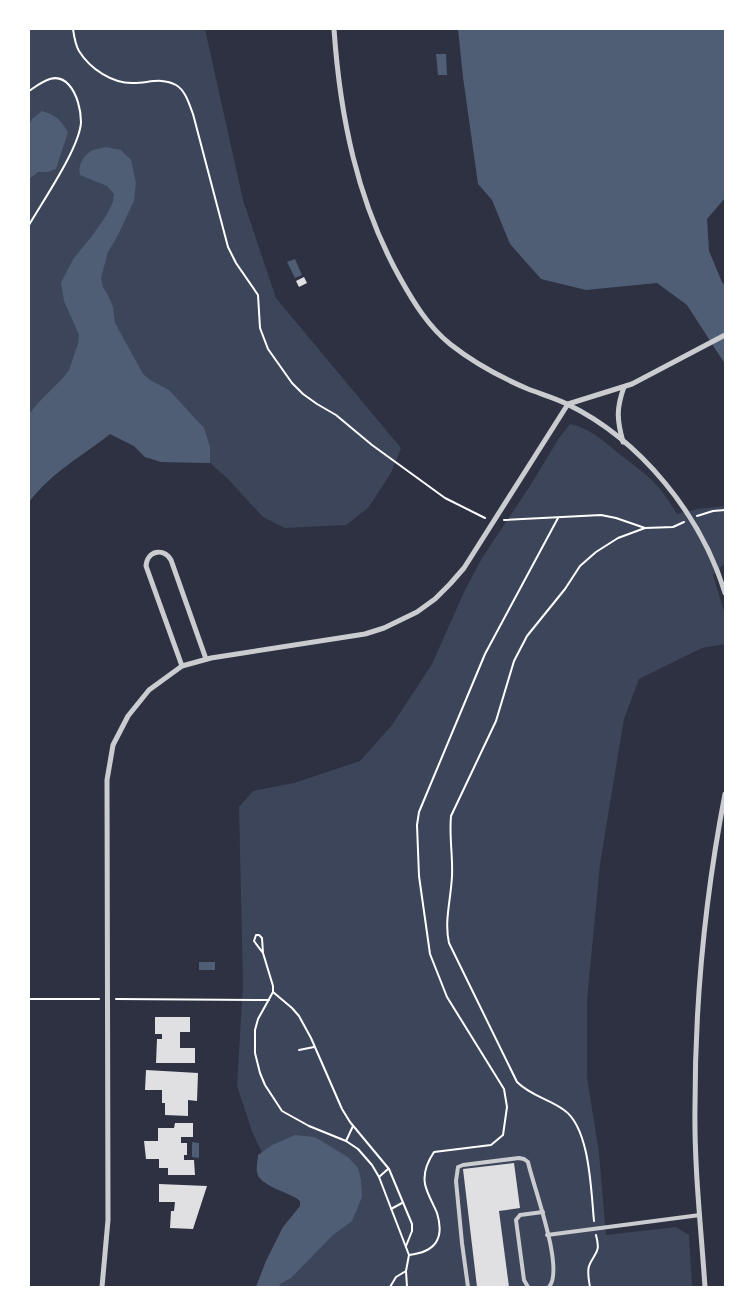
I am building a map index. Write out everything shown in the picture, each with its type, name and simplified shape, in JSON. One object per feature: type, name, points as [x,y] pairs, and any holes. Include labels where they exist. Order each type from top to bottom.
[{"type":"street","points":[[334,29],[343,115],[353,161],[374,225],[390,260],[412,299],[434,329],[471,360],[490,371],[568,404],[587,415],[623,442],[667,486],[692,519],[712,557],[725,593]]},
{"type":"street","points":[[102,1287],[108,1220],[106,798],[110,758],[120,730],[138,702],[160,681],[182,666],[206,659],[365,634],[399,622],[435,599],[464,568],[568,404],[624,387],[692,354],[725,335]]},
{"type":"street","points":[[623,442],[617,414],[619,400],[624,387]]},
{"type":"street","points":[[182,666],[146,566],[148,558],[154,552],[166,553],[171,560],[206,659]]},
{"type":"street","points":[[705,1287],[694,1108],[695,1043],[699,975],[707,898],[725,794]]},
{"type":"lane","points":[[468,1287],[456,1181],[458,1168],[464,1165],[519,1158],[528,1162],[543,1212],[553,1258],[554,1276],[553,1283],[549,1287]]},
{"type":"lane","points":[[528,1287],[524,1280],[516,1220],[520,1216],[543,1212]]},
{"type":"lane","points":[[548,1235],[700,1215]]},
{"type":"path","points":[[73,29],[79,51],[94,67],[113,80],[134,83],[169,82],[178,86],[185,94],[193,114],[228,247],[258,295],[260,328],[265,342],[292,383],[303,394],[336,415],[372,445],[445,498],[482,518],[493,521],[602,515],[644,528]]},
{"type":"path","points":[[29,91],[50,78],[65,82],[75,95],[81,123],[66,160],[29,225]]},
{"type":"path","points":[[590,1287],[589,1267],[598,1250],[591,1179],[579,1130],[570,1114],[523,1088],[517,1082],[449,943],[446,932],[452,874],[450,828],[454,807],[488,739],[498,714],[514,661],[528,636],[588,558],[618,538],[644,528],[674,527],[701,514],[725,510]]},
{"type":"path","points":[[409,1255],[422,1254],[432,1249],[438,1242],[437,1214],[425,1184],[426,1167],[434,1152],[491,1145],[503,1135],[507,1107],[504,1089],[447,997],[430,954],[419,876],[417,824],[419,812],[428,786],[485,654],[558,518]]},
{"type":"path","points":[[262,953],[262,938],[256,935],[254,941],[262,953],[273,986],[273,992],[258,1019],[255,1030],[255,1053],[265,1085],[282,1110],[302,1122],[346,1141],[366,1156],[379,1178],[409,1255],[406,1271],[407,1287]]},
{"type":"path","points":[[273,992],[299,1016],[315,1047],[334,1094],[353,1126],[389,1169],[412,1224],[411,1237],[406,1246]]},
{"type":"path","points":[[29,999],[269,1000]]},
{"type":"path","points":[[299,1050],[315,1047]]},
{"type":"path","points":[[346,1141],[353,1126]]},
{"type":"path","points":[[379,1178],[389,1169]]},
{"type":"path","points":[[391,1209],[403,1202]]},
{"type":"path","points":[[390,1287],[396,1277],[406,1271]]},
{"type":"shaded area","points":[[29,29],[205,29],[243,200],[276,298],[401,448],[391,473],[368,508],[346,525],[285,528],[263,517],[228,479],[210,463],[161,462],[145,457],[134,446],[110,434],[57,473],[29,502]]},
{"type":"shaded area","points":[[458,29],[725,29],[725,198],[707,219],[709,251],[725,286],[725,364],[687,305],[657,283],[586,290],[541,279],[510,244],[492,200],[478,184]]},
{"type":"shaded area","points":[[436,54],[446,54],[447,75],[438,75]]},
{"type":"shaded area","points":[[42,111],[58,118],[68,132],[56,169],[48,172],[38,172],[29,179],[29,126],[32,119]]},
{"type":"shaded area","points":[[106,147],[121,150],[131,160],[136,183],[134,201],[108,252],[101,278],[103,287],[113,307],[115,323],[143,374],[169,390],[204,428],[210,447],[210,463],[161,462],[145,457],[134,446],[110,434],[57,473],[29,502],[29,414],[69,370],[78,344],[79,335],[64,301],[61,282],[74,258],[106,216],[113,202],[114,194],[107,186],[80,175],[79,172],[82,161],[87,154],[93,150]]},
{"type":"shaded area","points":[[295,259],[302,275],[295,278],[287,262]]},
{"type":"shaded area","points":[[570,424],[595,435],[644,473],[662,491],[677,514],[697,509],[725,506],[725,563],[713,575],[725,615],[725,644],[702,648],[639,679],[624,719],[600,864],[587,1001],[587,1077],[599,1153],[606,1235],[676,1227],[689,1235],[692,1287],[256,1287],[266,1261],[283,1227],[300,1207],[300,1201],[267,1184],[259,1176],[257,1170],[258,1155],[262,1153],[253,1134],[237,1086],[243,985],[239,807],[253,791],[294,783],[360,761],[392,725],[432,664],[464,592],[482,558],[530,486],[559,438]]},
{"type":"shaded area","points":[[199,962],[215,962],[215,970],[199,970]]},
{"type":"shaded area","points":[[295,1135],[314,1137],[349,1158],[358,1168],[362,1197],[352,1221],[333,1235],[291,1278],[280,1284],[279,1287],[256,1287],[266,1261],[283,1227],[300,1206],[300,1201],[296,1198],[269,1185],[259,1177],[257,1170],[258,1155],[272,1145]]},
{"type":"shaded area","points":[[192,1142],[199,1143],[199,1158],[192,1157]]},
{"type":"building","points":[[304,277],[307,283],[299,287],[296,281]]},
{"type":"building","points":[[155,1017],[190,1017],[190,1032],[180,1032],[180,1048],[195,1048],[195,1063],[156,1063],[157,1039],[162,1039],[162,1034],[155,1034]]},
{"type":"building","points":[[146,1070],[198,1073],[197,1101],[188,1100],[188,1116],[165,1115],[165,1103],[162,1103],[162,1090],[145,1090]]},
{"type":"building","points":[[175,1123],[193,1123],[193,1137],[181,1137],[181,1143],[187,1143],[187,1155],[184,1155],[184,1160],[194,1160],[195,1175],[168,1175],[168,1168],[159,1168],[159,1159],[146,1159],[144,1141],[158,1141],[158,1128],[174,1128]]},
{"type":"building","points":[[514,1163],[520,1208],[499,1211],[509,1287],[477,1287],[463,1169]]},
{"type":"building","points":[[159,1184],[207,1186],[193,1229],[170,1228],[171,1211],[174,1211],[175,1202],[159,1202]]}]
